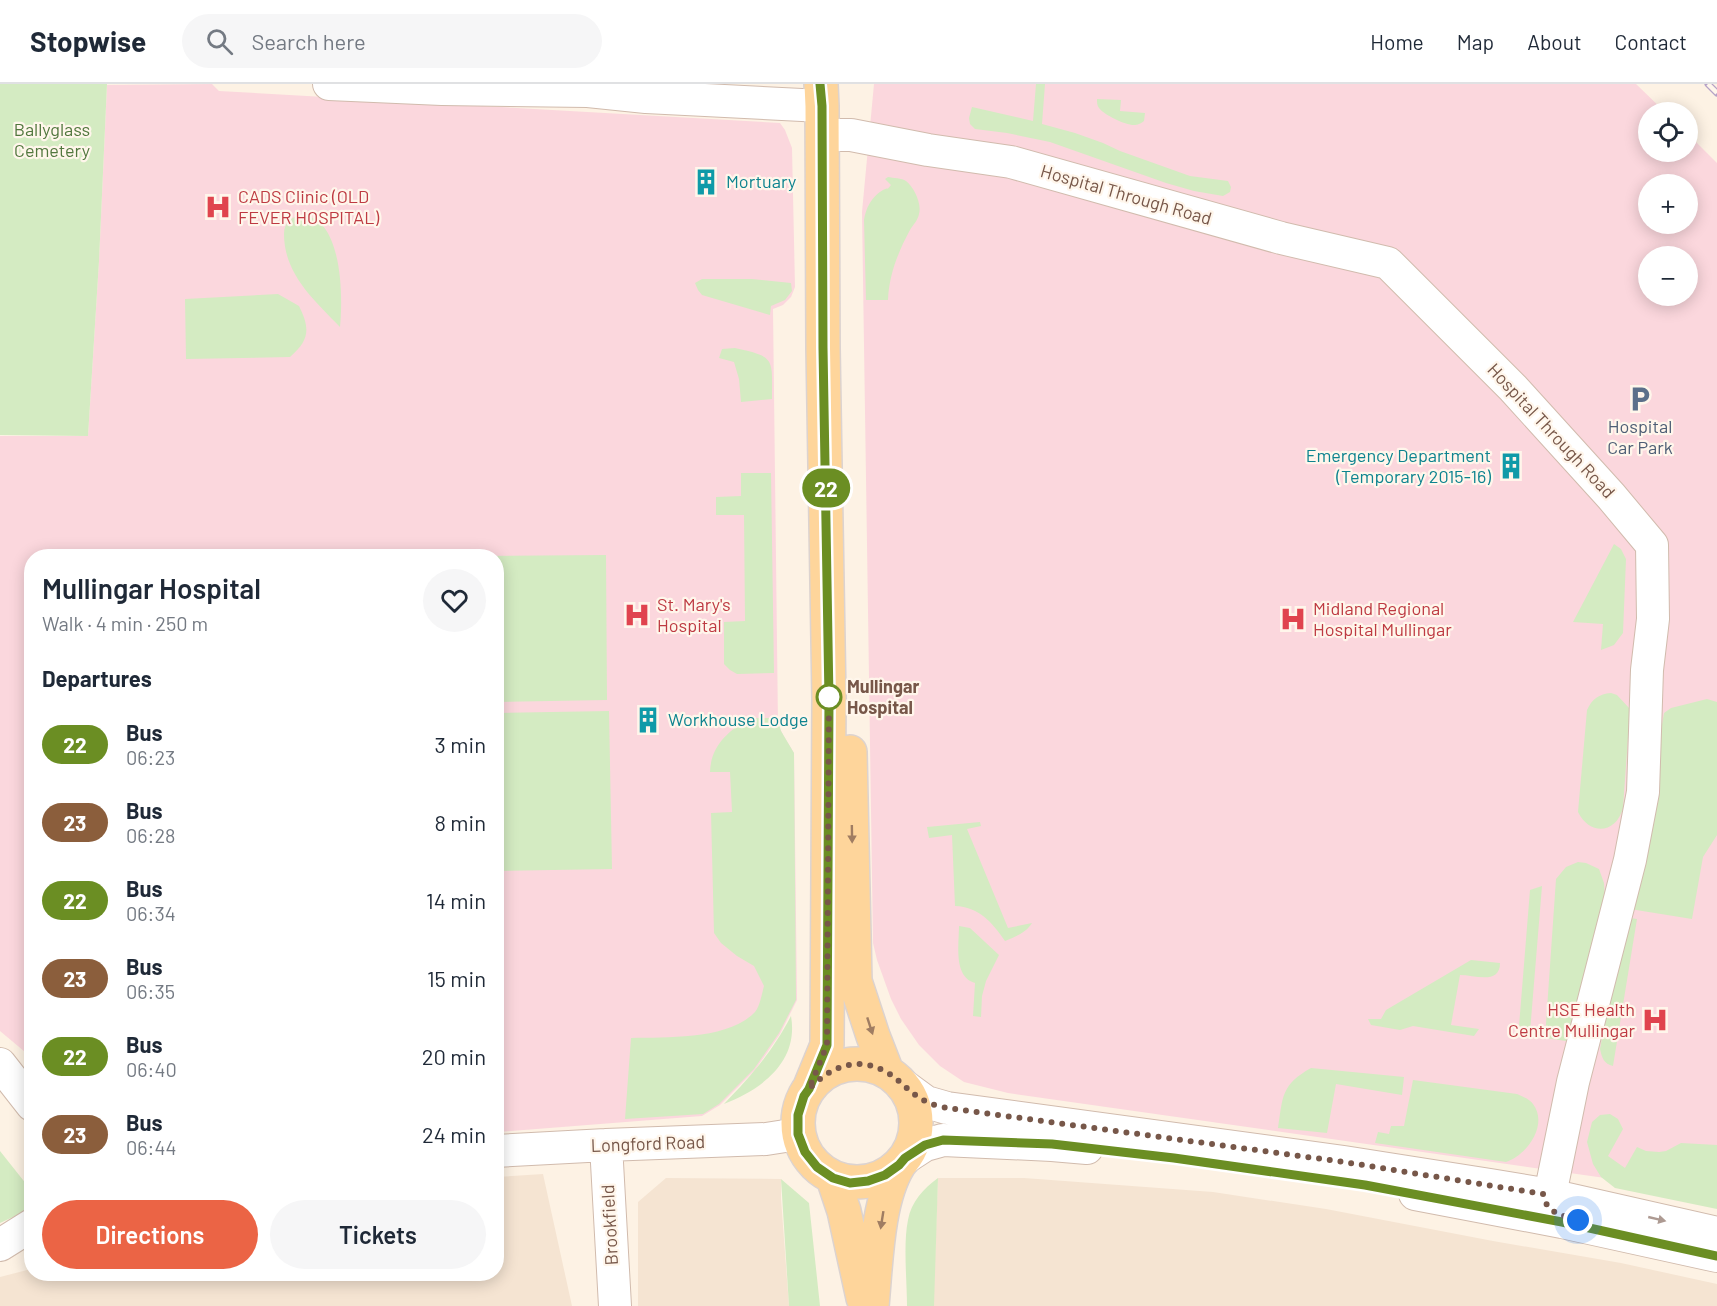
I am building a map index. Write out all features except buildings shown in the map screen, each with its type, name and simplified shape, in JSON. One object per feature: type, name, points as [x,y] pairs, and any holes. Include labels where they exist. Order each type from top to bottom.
[{"type":"main road","points":[[829,109],[855,981],[873,1036],[894,1078],[912,1102],[916,1117],[911,1147],[893,1174],[885,1200],[878,1241],[872,1306]]},
{"type":"main road","points":[[809,1089],[827,1045],[829,699],[823,348],[829,109]]},
{"type":"main road","points":[[894,1078],[872,1065],[858,1064],[844,1065],[825,1074],[804,1096],[798,1115],[798,1134],[805,1152],[817,1167],[833,1178],[850,1183],[868,1181],[885,1175],[902,1161]]},
{"type":"main road","points":[[833,1178],[844,1211],[865,1306]]},
{"type":"street","name":"Hospital Through Road","points":[[329,84],[442,89],[646,90],[829,109],[851,135],[928,150],[1011,162],[1281,238],[1388,263],[1513,388],[1652,545],[1653,619],[1647,669],[1643,792],[1630,860],[1546,1195]]},
{"type":"street","points":[[0,1063],[24,1082]]},
{"type":"street","points":[[0,1063],[24,1094]]},
{"type":"street","points":[[894,1078],[926,1102],[947,1108],[1344,1162],[1546,1195],[1717,1233]]},
{"type":"street","name":"Longford Road","points":[[504,1151],[766,1139],[798,1134]]},
{"type":"street","points":[[902,1161],[925,1145],[943,1140],[1052,1144],[1174,1158],[1365,1185],[1562,1222],[1717,1256]]},
{"type":"street","name":"Brookfield","points":[[606,1145],[615,1306]]},
{"type":"street","points":[[1546,1195],[1544,1200],[1549,1210],[1560,1215],[1631,1233],[1650,1242]]},
{"type":"street","points":[[0,1245],[24,1230]]},
{"type":"street","points":[[0,1256],[24,1245]]},
{"type":"shaded area","name":"St. Mary's Hospital","points":[[212,84],[219,91],[780,123],[785,130],[792,148],[795,287],[791,297],[783,305],[773,309],[778,724],[794,753],[797,1000],[780,1034],[755,1070],[720,1105],[702,1116],[504,1131],[504,549],[24,549],[24,1051],[0,1031],[0,436],[88,436],[107,85]]},
{"type":"shaded area","name":"Midland Regional Hospital Mullingar","points":[[874,84],[1636,84],[1655,102],[1638,102],[1638,162],[1698,162],[1698,144],[1717,163],[1717,1199],[1612,1179],[1008,1093],[964,1082],[940,1066],[919,1045],[901,1019],[891,999],[873,943],[862,212]]},
{"type":"shaded area","points":[[543,1174],[572,1306],[0,1306],[0,1277],[24,1271],[24,1281],[504,1281],[504,1177]]},
{"type":"shaded area","points":[[666,1178],[781,1179],[789,1306],[638,1306],[638,1202]]},
{"type":"shaded area","points":[[938,1178],[1024,1178],[1213,1192],[1326,1209],[1621,1263],[1717,1284],[1717,1306],[933,1306]]},
{"type":"green space","name":"Ballyglass Cemetery","points":[[0,84],[107,84],[88,436],[0,435]]},
{"type":"green space","points":[[1036,84],[1045,84],[1042,124],[1075,133],[1190,176],[1228,181],[1231,187],[1230,192],[1223,196],[1194,191],[1050,142],[975,129],[970,124],[972,107],[1033,121]]},
{"type":"green space","points":[[1097,99],[1121,100],[1120,111],[1145,113],[1144,121],[1131,125],[1116,120],[1099,108]]},
{"type":"green space","points":[[888,177],[902,179],[909,184],[914,191],[920,210],[898,255],[890,282],[888,300],[866,300],[864,220],[872,199],[891,185],[885,179]]},
{"type":"green space","points":[[301,215],[315,219],[325,229],[333,243],[340,279],[340,327],[302,285],[289,262],[284,230],[289,221]]},
{"type":"green space","points":[[702,279],[752,279],[791,283],[792,291],[785,300],[771,306],[770,315],[702,295],[695,283]]},
{"type":"green space","points":[[278,294],[299,306],[305,321],[305,339],[290,357],[186,359],[185,299]]},
{"type":"green space","points":[[735,348],[758,354],[769,362],[772,375],[772,399],[741,402],[739,379],[734,362],[719,358],[722,349]]},
{"type":"green space","points":[[741,473],[771,473],[774,673],[737,674],[724,664],[724,622],[745,621],[744,515],[716,515],[716,497],[741,496]]},
{"type":"green space","points":[[1614,544],[1621,549],[1626,559],[1623,633],[1614,645],[1601,650],[1603,624],[1573,622]]},
{"type":"green space","points":[[606,555],[607,700],[504,702],[504,556]]},
{"type":"green space","points":[[1611,693],[1617,695],[1630,709],[1623,808],[1615,823],[1602,829],[1589,825],[1578,812],[1587,710],[1596,698]]},
{"type":"green space","points":[[1707,699],[1717,702],[1717,835],[1703,857],[1692,919],[1630,909],[1664,713],[1671,708]]},
{"type":"green space","points":[[609,711],[612,869],[504,871],[504,713]]},
{"type":"green space","points":[[749,718],[777,718],[781,731],[794,753],[796,1000],[779,1033],[754,1069],[719,1104],[703,1114],[625,1119],[631,1038],[679,1037],[729,1028],[755,1012],[760,1003],[764,986],[754,966],[721,943],[714,933],[711,813],[732,812],[730,772],[710,772],[711,763],[722,740]]},
{"type":"green space","points":[[980,822],[981,826],[967,829],[1008,928],[1032,923],[1024,932],[1005,941],[984,917],[971,909],[955,906],[952,835],[929,838],[927,827]]},
{"type":"green space","points":[[1578,862],[1599,869],[1604,883],[1605,899],[1577,1014],[1566,1041],[1545,1038],[1556,879],[1566,867]]},
{"type":"green space","points":[[1542,886],[1530,1032],[1519,1026],[1530,890]]},
{"type":"green space","points":[[1624,917],[1637,919],[1613,1066],[1607,1064],[1600,1049]]},
{"type":"green space","points":[[959,926],[970,928],[999,955],[986,981],[982,996],[981,1017],[973,1016],[975,983],[968,980],[960,967]]},
{"type":"green space","points":[[1471,960],[1500,963],[1499,970],[1491,976],[1460,975],[1451,1025],[1479,1029],[1474,1036],[1413,1026],[1400,1030],[1371,1025],[1368,1019],[1381,1019],[1386,1010]]},
{"type":"green space","points":[[791,1016],[792,1032],[789,1047],[775,1072],[752,1090],[724,1104],[761,1063]]},
{"type":"green space","points":[[1311,1068],[1404,1077],[1402,1095],[1336,1084],[1327,1133],[1278,1128],[1285,1092],[1294,1080]]},
{"type":"green space","points":[[1413,1080],[1517,1094],[1524,1097],[1532,1102],[1537,1112],[1537,1130],[1533,1139],[1528,1147],[1514,1159],[1506,1162],[1375,1143],[1378,1132],[1389,1134],[1391,1126],[1404,1126]]},
{"type":"green space","points":[[1610,1114],[1618,1119],[1623,1129],[1608,1156],[1625,1168],[1637,1147],[1646,1151],[1659,1152],[1681,1143],[1717,1145],[1717,1209],[1615,1188],[1601,1177],[1593,1164],[1587,1142],[1592,1122],[1600,1115]]},
{"type":"green space","points":[[0,1151],[24,1181],[24,1212],[0,1223]]},
{"type":"green space","points":[[938,1178],[934,1306],[907,1306],[906,1240],[910,1213],[919,1196]]},
{"type":"green space","points":[[781,1179],[809,1203],[820,1306],[789,1306]]},
{"type":"railway","points":[[1708,84],[1717,93]]},
{"type":"bus line","name":"22","points":[[820,84],[829,699],[827,1045],[798,1115],[798,1134],[805,1152],[817,1167],[833,1178],[850,1183],[868,1181],[885,1175],[925,1145],[943,1140],[1052,1144],[1174,1158],[1365,1185],[1562,1222],[1717,1256]]},
{"type":"place","name":"Mortuary","points":[[706,182]]},
{"type":"place","name":"CADS Clinic (OLD FEVER HOSPITAL)","points":[[218,207]]},
{"type":"place","name":"Hospital Car Park","points":[[1640,399]]},
{"type":"place","name":"Emergency Department (Temporary 2015-16)","points":[[1511,466]]},
{"type":"place","name":"St. Mary's Hospital","points":[[637,615]]},
{"type":"place","name":"Midland Regional Hospital Mullingar","points":[[1293,619]]},
{"type":"place","name":"Mullingar Hospital","points":[[829,697]]},
{"type":"place","name":"Workhouse Lodge","points":[[648,720]]},
{"type":"place","name":"HSE Health Centre Mullingar","points":[[1655,1020]]},
{"type":"route","points":[[829,697],[827,1045],[809,1089],[831,1070],[844,1065],[872,1065],[887,1072],[926,1102],[947,1108],[1344,1162],[1506,1187],[1543,1194],[1549,1210],[1578,1220]]}]
